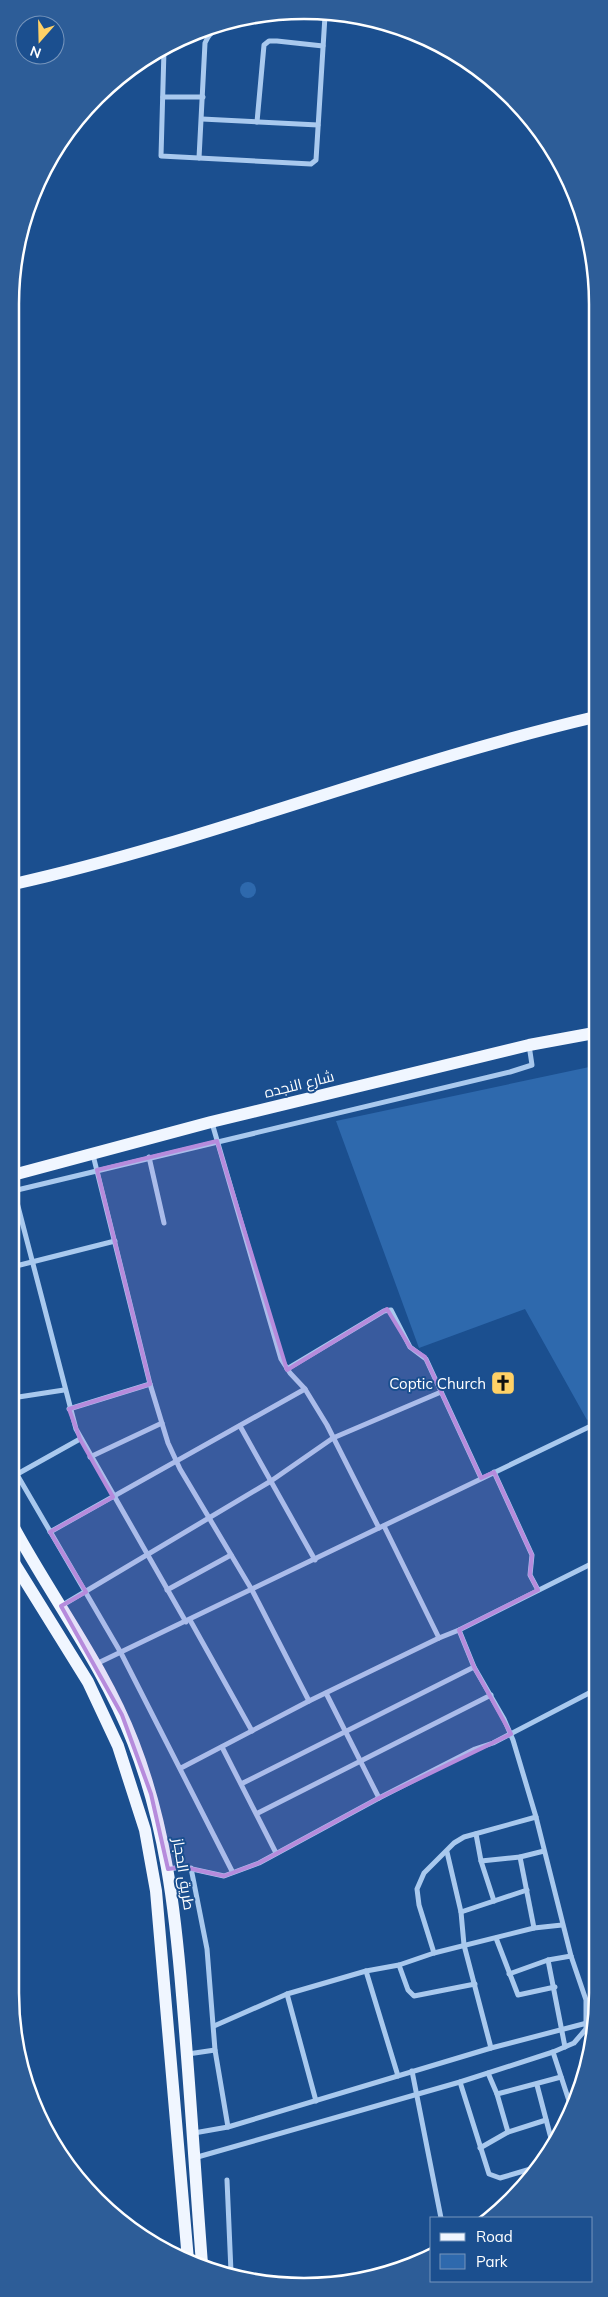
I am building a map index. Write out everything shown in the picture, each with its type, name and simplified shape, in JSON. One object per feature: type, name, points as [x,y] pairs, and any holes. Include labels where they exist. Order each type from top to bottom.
[{"type":"main road","points":[[19,883],[102,863],[462,752],[589,719]]},
{"type":"main road","name":"شارع النجده","points":[[19,1173],[92,1152],[212,1122],[529,1045],[589,1034]]},
{"type":"main road","name":"طريق الحجاز","points":[[19,1536],[60,1606],[74,1626],[122,1715],[151,1794],[168,1869],[188,2054],[202,2259]]},
{"type":"main road","name":"طريق الحجاز","points":[[19,1571],[88,1682],[118,1746],[145,1830],[156,1891],[187,2253]]},
{"type":"street","points":[[164,55],[160,155],[312,164],[316,160],[326,19]]},
{"type":"street","points":[[199,158],[205,43],[208,35]]},
{"type":"street","points":[[256,122],[264,45],[269,41],[276,40],[323,46]]},
{"type":"street","points":[[163,98],[203,97]]},
{"type":"street","points":[[202,119],[318,125]]},
{"type":"street","points":[[19,1190],[510,1072],[532,1065],[529,1045]]},
{"type":"street","points":[[212,1122],[279,1353],[287,1369],[305,1389],[346,1459],[439,1638]]},
{"type":"street","points":[[92,1152],[150,1384],[176,1461],[252,1590],[309,1701]]},
{"type":"street","points":[[149,1157],[164,1223]]},
{"type":"street","points":[[19,1213],[69,1409],[80,1439],[167,1590],[188,1621],[252,1730]]},
{"type":"street","points":[[19,1265],[115,1242]]},
{"type":"street","points":[[287,1369],[389,1310],[410,1347],[424,1357],[481,1478]]},
{"type":"street","points":[[69,1409],[150,1384]]},
{"type":"street","points":[[50,1532],[305,1389]]},
{"type":"street","points":[[19,1397],[64,1390]]},
{"type":"street","points":[[60,1606],[147,1556],[270,1480],[333,1438],[441,1392]]},
{"type":"street","points":[[90,1457],[162,1423]]},
{"type":"street","points":[[240,1426],[315,1560]]},
{"type":"street","points":[[94,1665],[589,1427]]},
{"type":"street","points":[[19,1473],[80,1439]]},
{"type":"street","points":[[494,1472],[532,1555],[530,1575],[538,1590]]},
{"type":"street","points":[[19,1484],[50,1532],[121,1653],[232,1871]]},
{"type":"street","points":[[167,1590],[231,1555]]},
{"type":"street","points":[[181,1768],[309,1701],[459,1630],[589,1565]]},
{"type":"street","points":[[194,2158],[460,2082],[553,2052],[579,2039],[587,2023],[586,2000],[562,1925],[536,1817],[511,1734],[491,1695],[474,1668],[459,1630]]},
{"type":"street","points":[[243,1783],[474,1668]]},
{"type":"street","points":[[326,1693],[379,1798]]},
{"type":"street","points":[[168,1869],[191,1868],[224,1876],[232,1871],[259,1863],[379,1798],[475,1749],[511,1734],[589,1693]]},
{"type":"street","points":[[258,1813],[491,1695]]},
{"type":"street","points":[[222,1747],[243,1783],[276,1853]]},
{"type":"street","points":[[434,1953],[419,1905],[418,1889],[424,1873],[454,1843],[464,1837],[536,1817]]},
{"type":"street","points":[[476,1834],[481,1861],[494,1901]]},
{"type":"street","points":[[481,1861],[520,1857],[544,1851]]},
{"type":"street","points":[[447,1852],[461,1912],[464,1945],[491,2048]]},
{"type":"street","points":[[520,1857],[534,1928]]},
{"type":"street","points":[[191,1868],[207,1949],[216,2050],[228,2127]]},
{"type":"street","points":[[461,1912],[526,1890]]},
{"type":"street","points":[[214,2026],[287,1994],[366,1971],[399,1965],[434,1953],[534,1928],[562,1925]]},
{"type":"street","points":[[496,1938],[518,1995],[555,1987]]},
{"type":"street","points":[[509,1974],[548,1960],[571,1956]]},
{"type":"street","points":[[548,1960],[555,1987],[565,2047]]},
{"type":"street","points":[[399,1965],[408,1990],[414,1996],[475,1984]]},
{"type":"street","points":[[366,1971],[398,2076]]},
{"type":"street","points":[[287,1994],[316,2102]]},
{"type":"street","points":[[194,2133],[228,2127],[491,2048],[587,2023]]},
{"type":"street","points":[[188,2054],[216,2050]]},
{"type":"street","points":[[553,2052],[569,2100]]},
{"type":"street","points":[[412,2072],[441,2217]]},
{"type":"street","points":[[488,2072],[498,2094],[508,2132]]},
{"type":"street","points":[[498,2094],[537,2085],[561,2076]]},
{"type":"street","points":[[460,2082],[487,2170],[492,2176],[500,2178],[528,2170]]},
{"type":"street","points":[[537,2085],[551,2137]]},
{"type":"street","points":[[480,2148],[508,2132],[546,2120]]},
{"type":"street","points":[[227,2180],[230,2269]]},
{"type":"highlighted area","points":[[217,1141],[287,1370],[387,1309],[410,1347],[425,1357],[481,1478],[494,1472],[532,1555],[530,1575],[538,1590],[459,1630],[474,1667],[511,1734],[379,1798],[259,1863],[224,1876],[183,1867],[168,1869],[151,1794],[122,1715],[61,1606],[86,1592],[50,1532],[113,1497],[80,1439],[69,1409],[150,1384],[97,1170]]},
{"type":"green space","points":[[248,882],[256,890],[248,898],[240,890]]},
{"type":"green space","points":[[589,1067],[589,1419],[587,1420],[525,1309],[419,1348],[336,1121]]},
{"type":"place","name":"Coptic Church","points":[[503,1383]]}]
